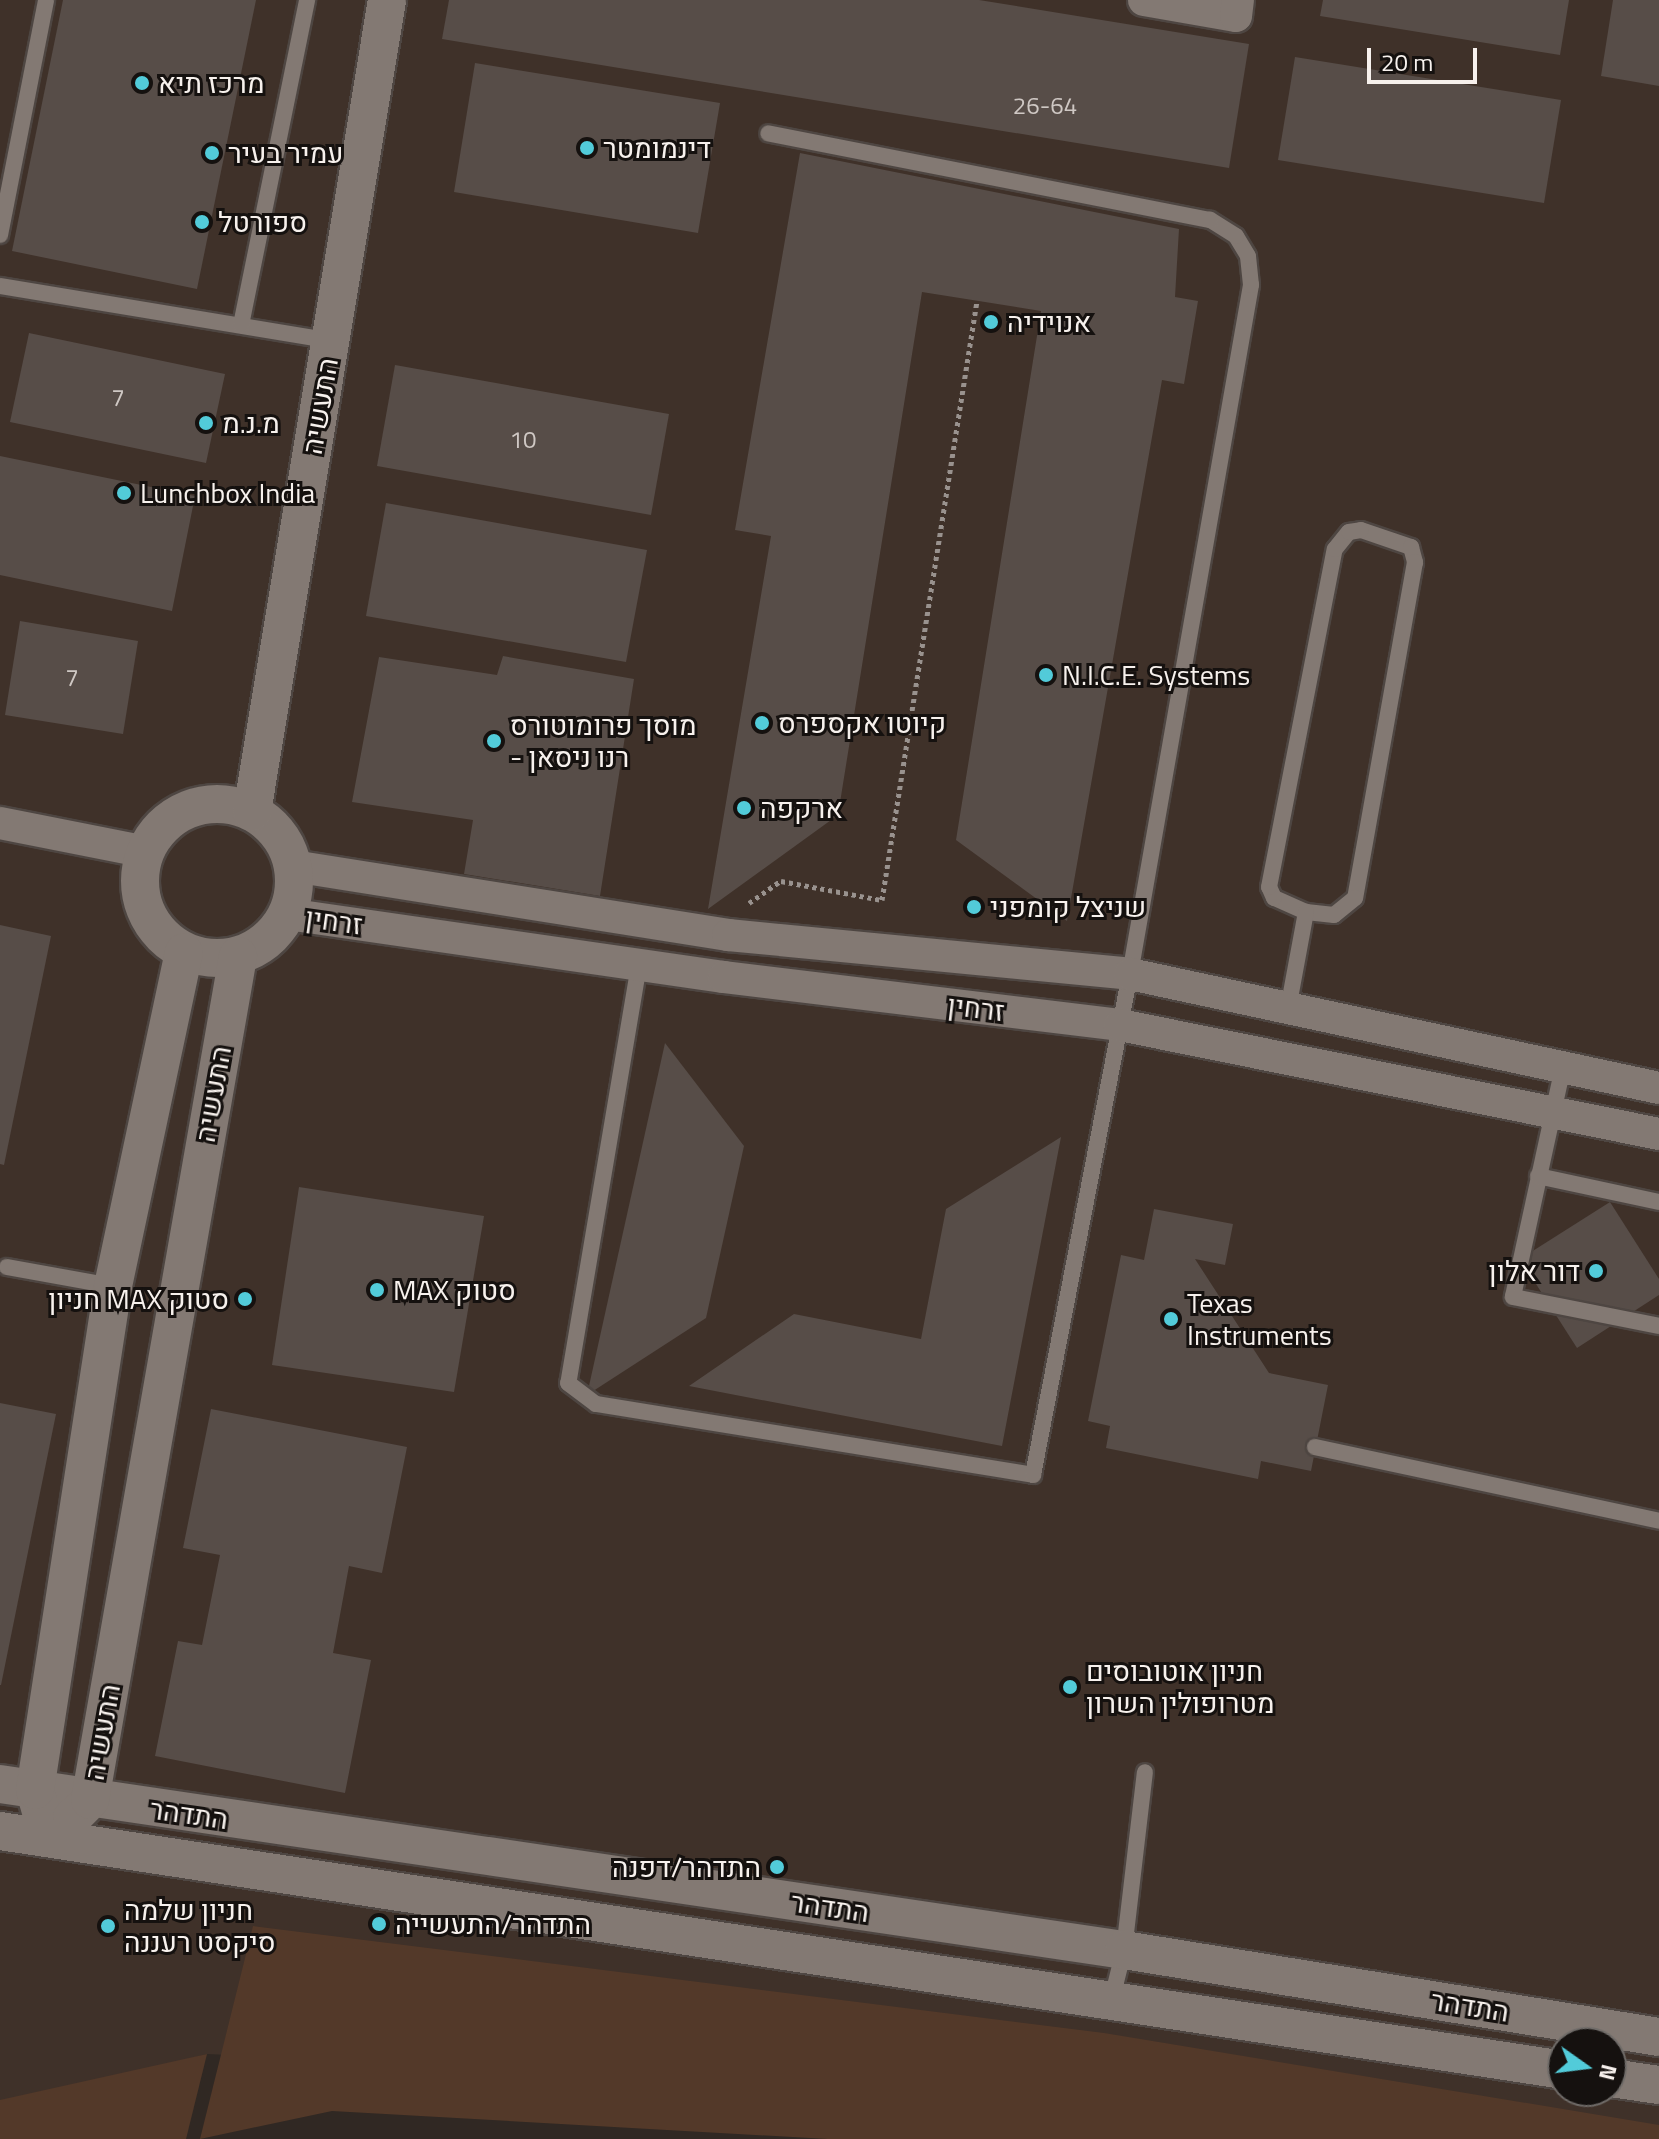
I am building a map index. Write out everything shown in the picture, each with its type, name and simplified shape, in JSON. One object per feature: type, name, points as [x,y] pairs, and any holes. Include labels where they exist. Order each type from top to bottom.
[{"type":"street","name":"התעשיה","points":[[252,812],[387,0]]},
{"type":"street","points":[[1144,0],[1237,8]]},
{"type":"street","points":[[211,804],[252,812],[281,837],[293,866],[287,914],[266,942],[238,956],[217,959],[184,952],[157,930],[142,900],[141,871],[147,852],[157,833],[181,813],[211,804]]},
{"type":"street","points":[[0,823],[147,852]]},
{"type":"street","name":"זרחין","points":[[293,866],[728,935],[1130,974],[1659,1088]]},
{"type":"street","name":"זרחין","points":[[287,914],[639,965],[1120,1025],[1553,1109],[1659,1134]]},
{"type":"street","name":"התעשיה","points":[[184,952],[113,1286],[17,1787],[50,1839],[90,1800],[238,956]]},
{"type":"street","name":"התדהר","points":[[17,1787],[1124,1950],[1596,2027]]},
{"type":"street","name":"התדהר","points":[[0,1831],[1112,1998],[1547,2067]]},
{"type":"street","points":[[1596,2027],[1659,2009]]},
{"type":"street","name":"התדהר","points":[[1627,2032],[1659,2037]]},
{"type":"street","points":[[1627,2080],[1659,2085]]},
{"type":"lane","points":[[0,235],[46,0]]},
{"type":"lane","points":[[241,325],[307,0]]},
{"type":"lane","points":[[639,965],[568,1383],[596,1404],[1033,1475],[1130,974],[1251,285],[1248,256],[1236,236],[1210,220],[768,133]]},
{"type":"lane","points":[[0,286],[331,341]]},
{"type":"lane","points":[[1361,530],[1411,547],[1415,562],[1355,898],[1334,915],[1306,912],[1274,898],[1269,887],[1335,549],[1349,532],[1361,530]]},
{"type":"lane","points":[[1288,1009],[1306,912]]},
{"type":"lane","points":[[1563,1067],[1513,1297],[1659,1326]]},
{"type":"lane","points":[[1538,1176],[1659,1202]]},
{"type":"lane","points":[[7,1267],[113,1286]]},
{"type":"lane","points":[[1315,1447],[1659,1521]]},
{"type":"lane","points":[[1112,1998],[1124,1950],[1145,1772]]},
{"type":"path","points":[[745,905],[781,881],[882,900],[977,301]]},
{"type":"shaded area","points":[[0,0],[1659,0],[1659,2139],[1049,2094],[207,2054],[0,2109]]},
{"type":"shaded area","points":[[253,1926],[1104,2033],[1659,2125],[1659,2139],[828,2139],[332,2111],[200,2139]]},
{"type":"shaded area","points":[[207,2054],[186,2139],[0,2139],[0,2100]]},
{"type":"building","name":"מרכז תיא","points":[[63,0],[256,0],[197,289],[12,251]]},
{"type":"building","points":[[449,0],[979,0],[1249,44],[1229,168],[442,39]]},
{"type":"building","points":[[1323,0],[1569,0],[1560,55],[1320,16]]},
{"type":"building","points":[[1613,0],[1659,0],[1659,86],[1601,76]]},
{"type":"building","points":[[1295,57],[1561,100],[1544,203],[1278,160]]},
{"type":"building","name":"דינמומטר","points":[[475,63],[720,103],[698,233],[454,192]]},
{"type":"building","name":"N.I.C.E. Systems","points":[[800,153],[1179,229],[1175,297],[1198,301],[1184,384],[1162,380],[1067,921],[956,840],[1041,311],[922,292],[838,815],[708,909],[771,536],[735,530]]},
{"type":"building","points":[[29,333],[225,374],[206,463],[10,422]]},
{"type":"building","points":[[395,365],[669,414],[651,515],[377,466]]},
{"type":"building","points":[[0,456],[195,496],[172,611],[0,575]]},
{"type":"building","points":[[386,503],[647,550],[626,662],[366,616]]},
{"type":"building","points":[[20,621],[138,641],[123,734],[5,715]]},
{"type":"building","name":"מוסך פרומוטורס - רנו ניסאן","points":[[503,656],[634,679],[600,896],[464,874],[473,820],[352,802],[379,657],[497,675]]},
{"type":"building","points":[[0,925],[51,936],[4,1165],[0,1164]]},
{"type":"building","points":[[665,1043],[744,1146],[706,1318],[587,1395]]},
{"type":"building","points":[[1061,1137],[1002,1446],[689,1386],[794,1314],[921,1339],[946,1209]]},
{"type":"building","name":"MAX סטוק","points":[[299,1187],[484,1216],[454,1392],[272,1365]]},
{"type":"building","points":[[1610,1202],[1659,1279],[1659,1295],[1577,1348],[1520,1259]]},
{"type":"building","name":"Texas Instruments","points":[[1154,1209],[1233,1224],[1225,1265],[1195,1259],[1269,1373],[1328,1385],[1311,1471],[1261,1461],[1258,1479],[1106,1448],[1110,1426],[1088,1421],[1121,1255],[1144,1260]]},
{"type":"building","points":[[0,1403],[56,1414],[1,1685],[0,1685]]},
{"type":"building","points":[[211,1409],[407,1447],[382,1573],[349,1566],[333,1653],[371,1660],[345,1793],[155,1756],[178,1641],[202,1645],[220,1555],[183,1548]]},
{"type":"place","name":"מרכז תיא","points":[[142,83]]},
{"type":"place","name":"דינמומטר","points":[[587,148]]},
{"type":"place","name":"עמיר בעיר","points":[[212,153]]},
{"type":"place","name":"ספורטל","points":[[202,222]]},
{"type":"place","name":"אנוידיה","points":[[991,322]]},
{"type":"place","name":"מ.נ.מ","points":[[206,423]]},
{"type":"place","name":"Lunchbox India","points":[[124,493]]},
{"type":"place","name":"N.I.C.E. Systems","points":[[1046,675]]},
{"type":"place","name":"קיוטו אקספרס","points":[[762,723]]},
{"type":"place","name":"מוסך פרומוטורס - רנו ניסאן","points":[[494,741]]},
{"type":"place","name":"ארקפה","points":[[744,808]]},
{"type":"place","name":"שניצל קומפני","points":[[974,907]]},
{"type":"place","name":"דור אלון","points":[[1596,1271]]},
{"type":"place","name":"MAX סטוק","points":[[377,1290]]},
{"type":"place","name":"חניון MAX סטוק","points":[[245,1299]]},
{"type":"place","name":"Texas Instruments","points":[[1171,1319]]},
{"type":"place","name":"חניון אוטובוסים מטרופולין השרון","points":[[1070,1687]]},
{"type":"place","name":"התדהר/דפנה","points":[[777,1867]]},
{"type":"place","name":"התדהר/התעשייה","points":[[379,1924]]},
{"type":"place","name":"חניון שלמה סיקסט רעננה","points":[[108,1926]]}]
